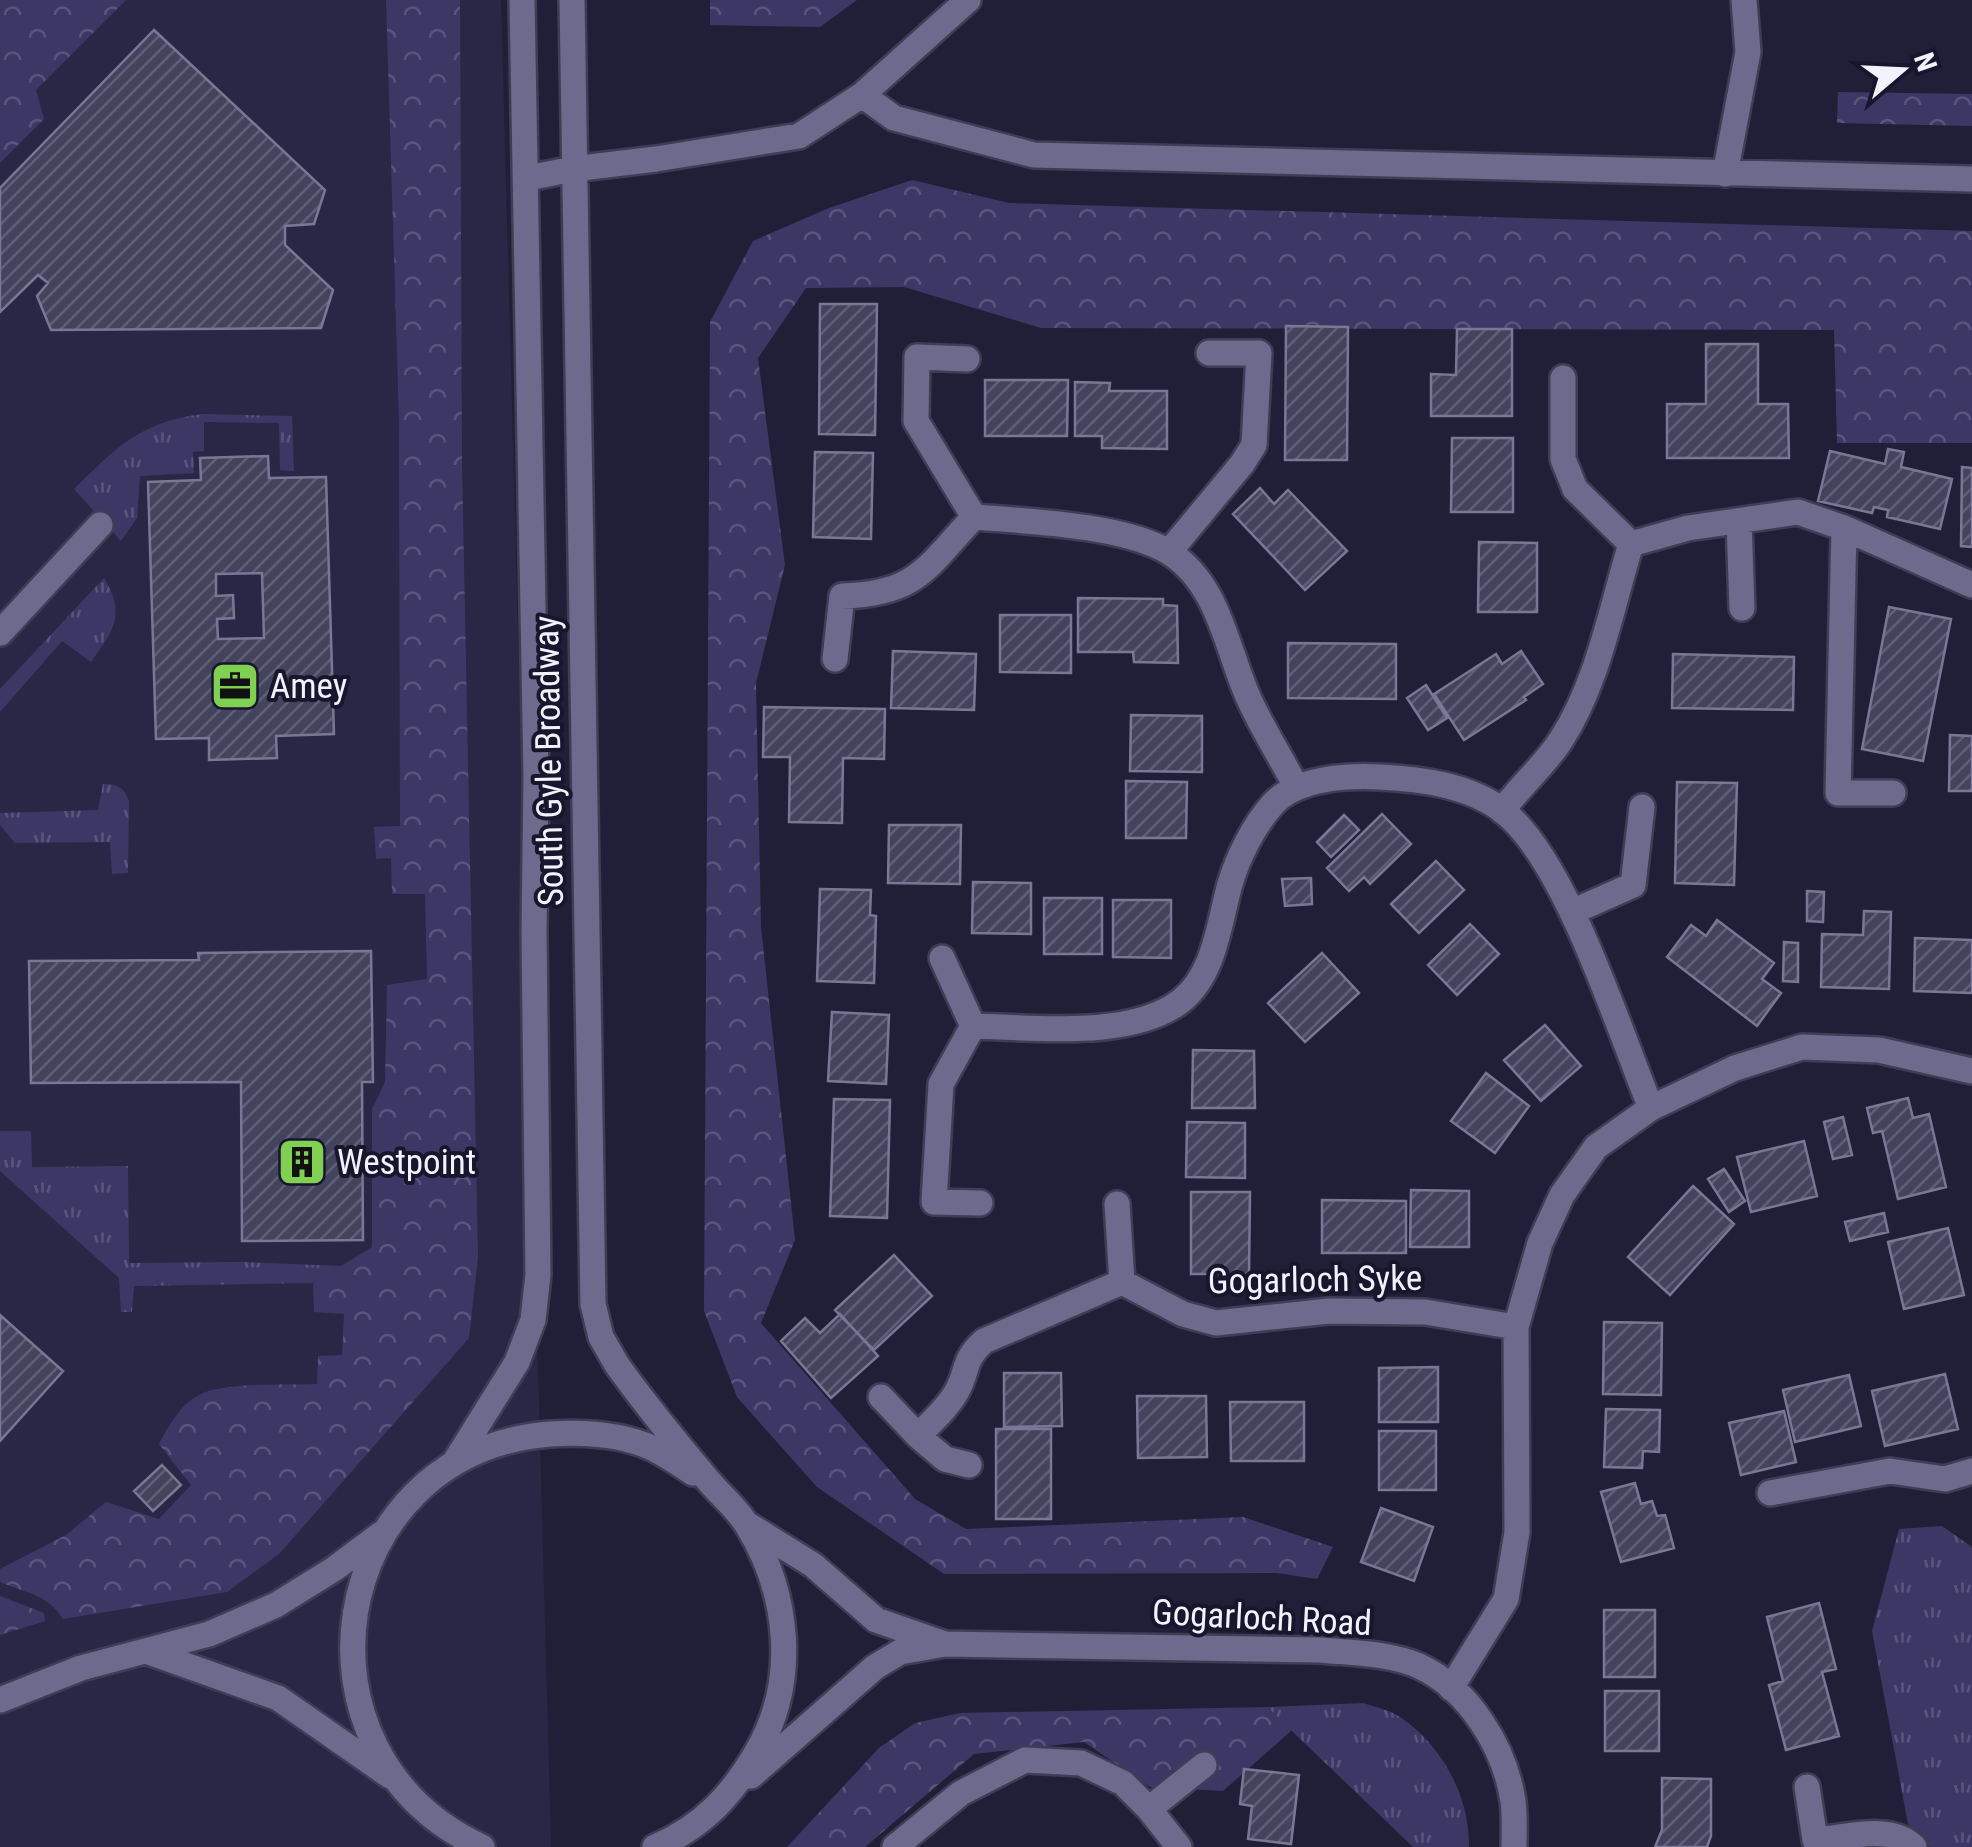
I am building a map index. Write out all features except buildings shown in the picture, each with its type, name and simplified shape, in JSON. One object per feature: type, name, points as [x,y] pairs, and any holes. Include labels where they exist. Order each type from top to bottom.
[{"type":"street","name":"South Gyle Broadway","points":[[454,1463],[518,1362],[533,1320],[538,1275],[536,776],[522,0]]},
{"type":"street","name":"South Gyle Broadway","points":[[572,0],[593,1304],[601,1337],[616,1365],[710,1484],[747,1524],[777,1588],[786,1657],[773,1725],[738,1786],[710,1814],[669,1844]]},
{"type":"street","points":[[528,178],[799,136],[862,95],[968,0]]},
{"type":"street","points":[[1726,174],[1748,52],[1744,0]]},
{"type":"street","points":[[862,95],[894,118],[1034,155],[1972,179]]},
{"type":"street","points":[[1168,552],[1254,445],[1259,353],[1210,354]]},
{"type":"street","points":[[967,359],[917,357],[916,422],[974,517]]},
{"type":"street","points":[[1563,378],[1563,459],[1575,489],[1631,544]]},
{"type":"street","points":[[1631,544],[1688,528],[1798,512],[1844,528],[1972,585]]},
{"type":"street","points":[[974,517],[1092,528],[1168,552],[1196,576],[1214,606],[1247,694],[1296,787]]},
{"type":"street","points":[[835,659],[842,596],[879,595],[915,580],[974,517]]},
{"type":"street","points":[[1738,521],[1742,608]]},
{"type":"street","points":[[4,621],[100,525]]},
{"type":"street","points":[[1844,528],[1838,792],[1893,793]]},
{"type":"street","points":[[1502,811],[1560,741],[1590,680],[1631,544]]},
{"type":"street","points":[[972,1026],[1107,1026],[1143,1019],[1181,1001],[1203,974],[1218,938],[1231,880],[1275,801],[1296,787],[1357,776],[1405,778],[1450,786],[1502,811],[1541,854],[1572,912],[1651,1108]]},
{"type":"street","points":[[1572,912],[1632,885],[1642,807]]},
{"type":"street","points":[[942,958],[972,1026]]},
{"type":"street","points":[[972,1026],[941,1084],[934,1202],[980,1202]]},
{"type":"street","points":[[1450,1688],[1506,1599],[1517,1532],[1516,1328],[1540,1243],[1562,1195],[1596,1146],[1651,1108],[1734,1068],[1802,1047],[1879,1050],[1972,1071]]},
{"type":"street","points":[[918,1436],[948,1405],[959,1387],[968,1356],[984,1341],[1122,1282],[1117,1204]]},
{"type":"street","name":"Gogarloch Syke","points":[[1122,1282],[1183,1314],[1216,1323],[1329,1311],[1425,1312],[1516,1328]]},
{"type":"street","points":[[881,1397],[944,1459],[969,1465]]},
{"type":"street","name":"South Gyle Broadway","points":[[482,1847],[456,1840],[420,1808],[394,1779],[362,1721],[351,1656],[358,1591],[386,1530],[416,1493],[454,1463],[517,1437],[586,1431],[652,1448],[710,1484]]},
{"type":"street","points":[[1770,1493],[1890,1471],[1945,1479],[1972,1471]]},
{"type":"street","name":"Gogarloch Road","points":[[747,1524],[813,1565],[876,1620],[945,1644]]},
{"type":"street","points":[[0,1700],[81,1668],[208,1634],[276,1605],[386,1530]]},
{"type":"street","name":"Gogarloch Road","points":[[738,1786],[874,1667],[900,1652],[945,1644],[1320,1650],[1374,1655],[1419,1666],[1450,1688],[1490,1732],[1513,1800],[1514,1847]]},
{"type":"street","points":[[146,1652],[278,1698],[394,1779]]},
{"type":"street","points":[[895,1847],[961,1793],[1026,1760],[1082,1763],[1124,1783],[1179,1847]]},
{"type":"street","points":[[1150,1809],[1204,1765]]},
{"type":"street","points":[[1807,1787],[1815,1840],[1879,1833],[1909,1841],[1914,1847]]},
{"type":"shaded area","points":[[0,0],[501,0],[551,1847],[0,1847]]},
{"type":"green space","points":[[0,0],[126,0],[36,90],[44,119],[0,163]]},
{"type":"green space","points":[[386,0],[460,0],[462,466],[478,1257],[469,1338],[279,1554],[227,1592],[63,1619],[43,1599],[0,1582],[0,1569],[66,1535],[106,1502],[159,1519],[191,1485],[159,1444],[186,1405],[199,1395],[224,1388],[317,1384],[318,1356],[342,1355],[344,1314],[314,1312],[313,1283],[372,1247],[372,1109],[385,1082],[387,985],[427,979],[425,894],[392,894],[391,858],[376,859],[374,827],[400,826],[399,419]]},
{"type":"green space","points":[[710,0],[857,0],[820,27],[710,25]]},
{"type":"green space","points":[[1838,92],[1972,94],[1972,126],[1837,123]]},
{"type":"green space","points":[[912,180],[1009,203],[1972,231],[1972,443],[1837,443],[1834,330],[1041,328],[904,287],[806,288],[758,358],[785,565],[756,683],[761,927],[795,1240],[761,1323],[915,1499],[966,1529],[1243,1517],[1333,1547],[1317,1579],[1277,1573],[944,1574],[817,1487],[737,1397],[704,1311],[710,322],[753,241],[829,208]]},
{"type":"green space","points":[[202,414],[292,416],[294,471],[280,470],[279,423],[204,422],[204,451],[193,452],[194,473],[140,476],[137,518],[121,541],[74,489],[103,461],[146,430]]},
{"type":"green space","points":[[104,578],[116,612],[111,631],[91,662],[62,641],[0,712],[0,689]]},
{"type":"green space","points":[[103,784],[119,787],[129,801],[128,873],[112,874],[110,842],[15,843],[0,825],[0,813],[98,810]]},
{"type":"green space","points":[[0,1131],[31,1131],[32,1167],[128,1166],[129,1263],[341,1266],[313,1283],[134,1286],[132,1312],[121,1312],[119,1278],[0,1171]]},
{"type":"green space","points":[[1942,1526],[1972,1547],[1972,1847],[1930,1847],[1908,1824],[1872,1631],[1899,1529]]},
{"type":"green space","points":[[0,1596],[44,1613],[45,1621],[0,1635]]},
{"type":"green space","points":[[1363,1703],[1400,1717],[1441,1757],[1465,1810],[1469,1847],[1413,1847],[1267,1707]]},
{"type":"green space","points":[[1267,1707],[1292,1730],[1223,1791],[1150,1787],[1084,1742],[974,1754],[865,1847],[787,1847],[879,1748],[915,1723],[960,1713]]},
{"type":"place","name":"Amey","points":[[235,686]]},
{"type":"place","name":"Westpoint","points":[[302,1162]]}]
